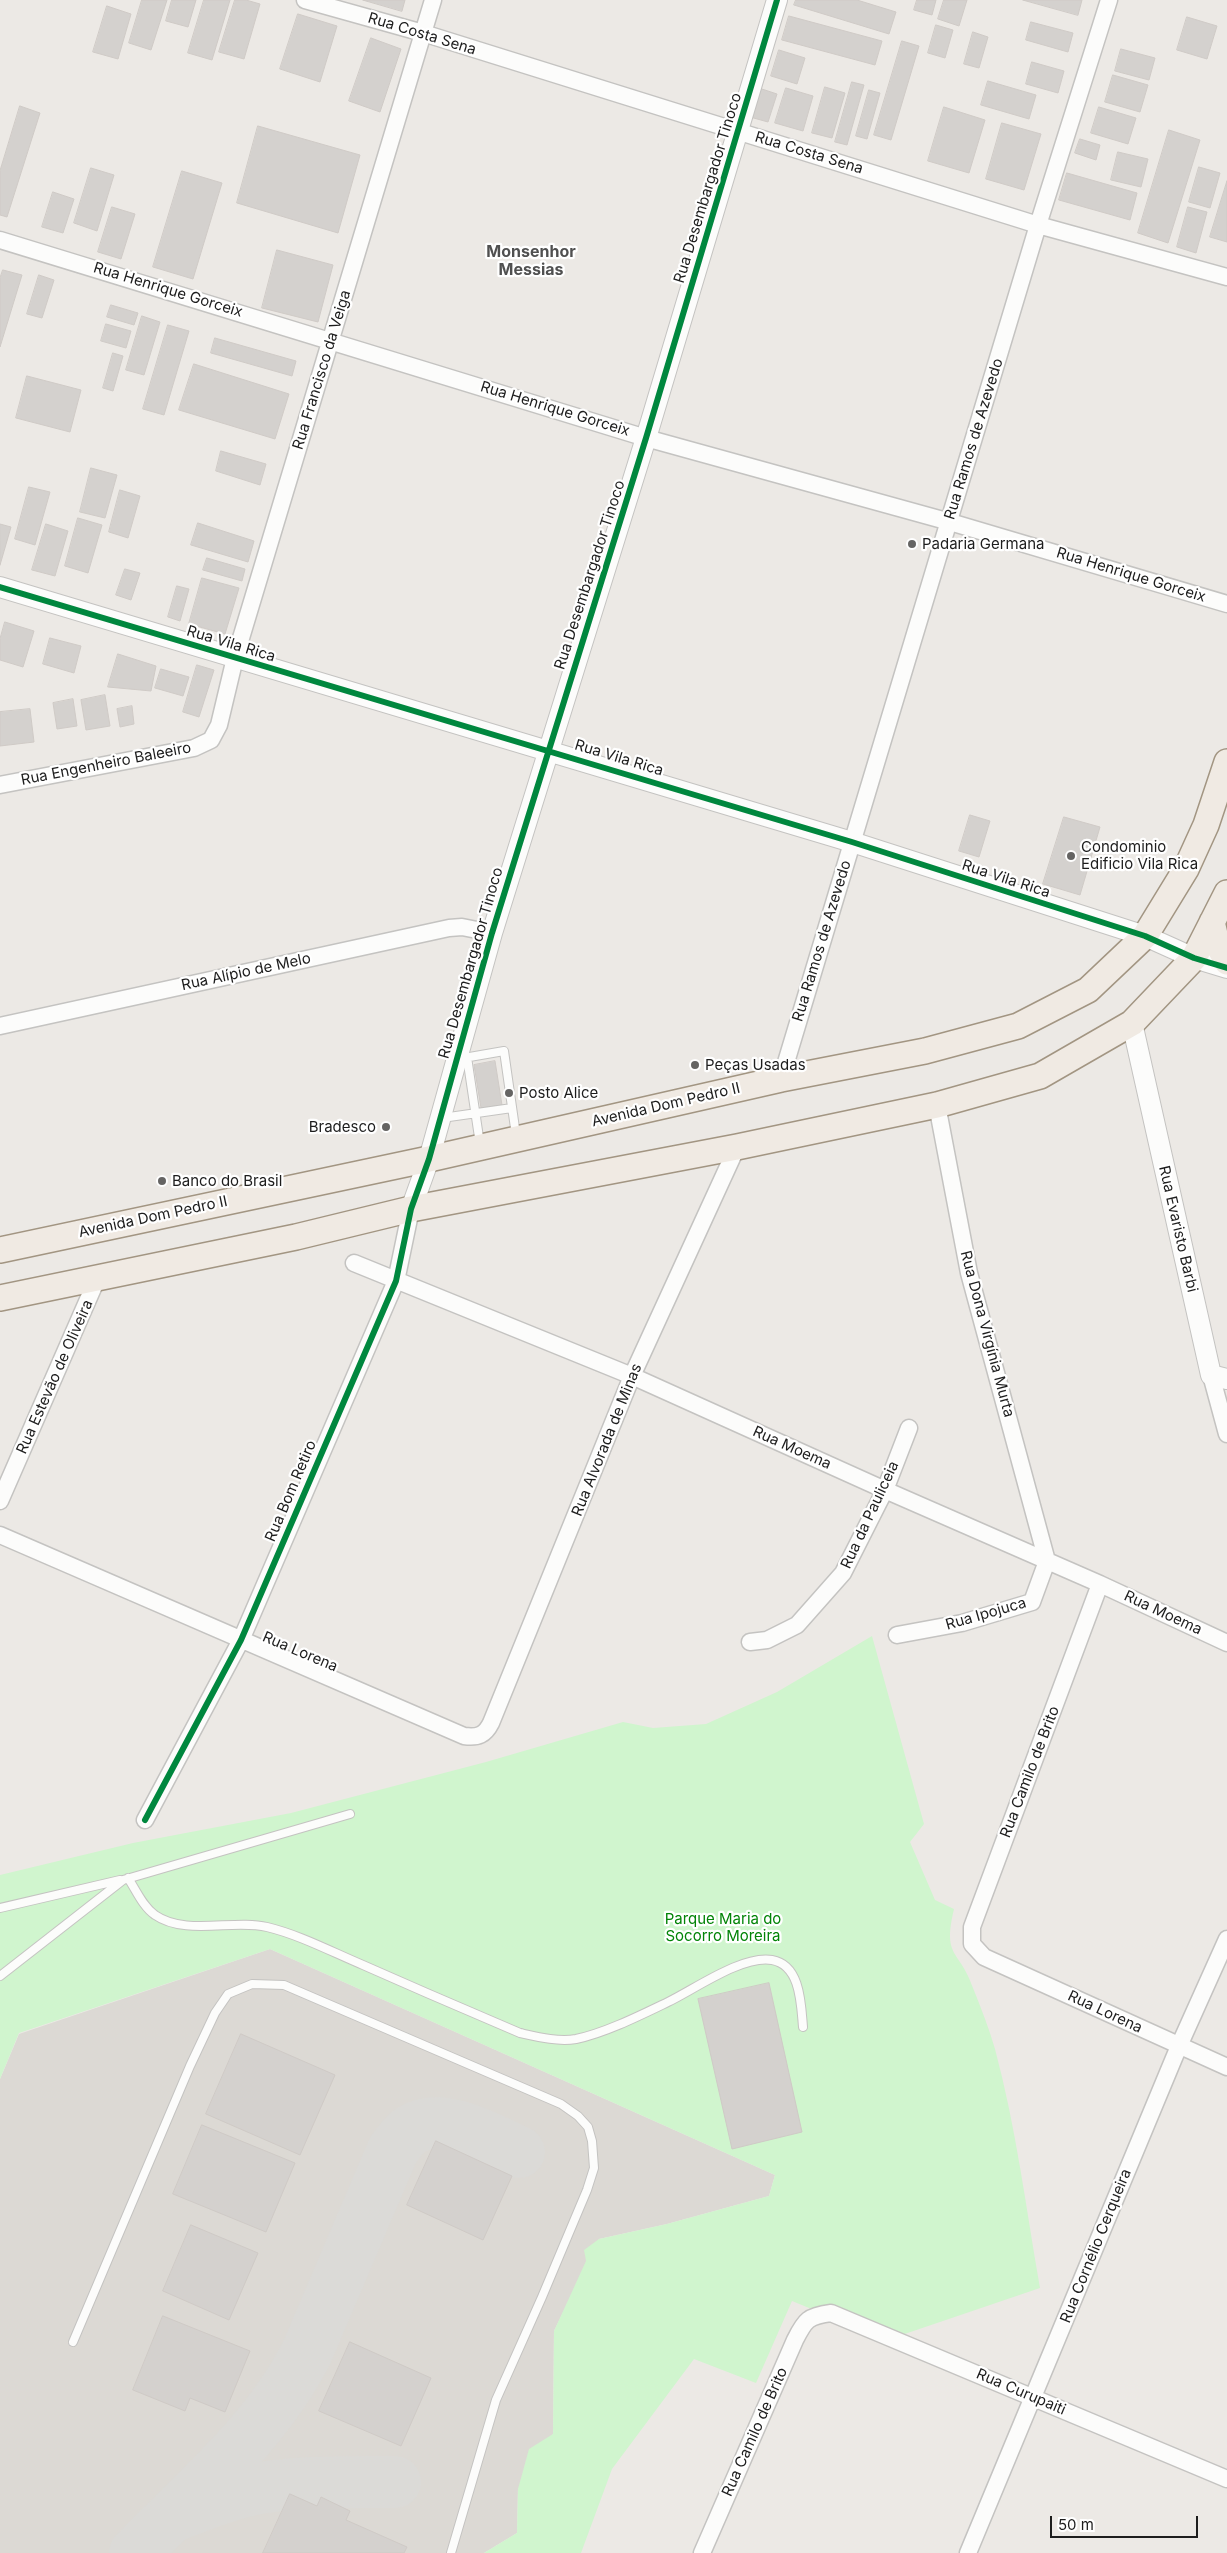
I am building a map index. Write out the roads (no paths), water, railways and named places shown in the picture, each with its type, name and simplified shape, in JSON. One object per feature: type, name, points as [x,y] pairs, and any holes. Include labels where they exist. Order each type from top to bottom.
[{"type":"main road","name":"Avenida Dom Pedro II","points":[[0,1250],[429,1159],[780,1079],[925,1051],[1018,1026],[1088,990],[1144,936],[1186,869],[1206,825],[1227,762]]},
{"type":"main road","points":[[0,1298],[97,1279],[411,1209],[736,1147],[937,1105],[1040,1076],[1132,1023],[1194,958],[1227,893]]},
{"type":"main road","points":[[1212,922],[1217,943],[1227,962]]},
{"type":"street","name":"Rua Costa Sena","points":[[305,0],[423,33],[1038,225],[1227,278]]},
{"type":"street","name":"Rua Francisco da Veiga","points":[[211,740],[219,725],[235,658],[433,0]]},
{"type":"street","name":"Rua Desembargador Tinoco","points":[[429,1159],[440,1118],[461,1058],[492,933],[646,438],[777,0]]},
{"type":"street","name":"Rua Ramos de Azevedo","points":[[780,1079],[950,522],[1038,225],[1108,0]]},
{"type":"street","name":"Rua Henrique Gorceix","points":[[0,240],[646,438],[950,522],[1227,604]]},
{"type":"street","name":"Rua Vila Rica","points":[[0,587],[529,747],[548,750],[852,842],[1144,936],[1194,958],[1227,968]]},
{"type":"street","name":"Rua Engenheiro Baleeiro","points":[[0,785],[194,748],[211,740]]},
{"type":"street","name":"Rua Alípio de Melo","points":[[0,1026],[449,928],[471,928],[492,933]]},
{"type":"street","name":"Rua Evaristo Barbi","points":[[1132,1023],[1219,1377],[1227,1434]]},
{"type":"street","name":"Rua Dona Virgínia Murta","points":[[937,1105],[969,1273],[1047,1561]]},
{"type":"street","name":"Rua Alvorada de Minas","points":[[482,1735],[491,1723],[632,1376],[736,1147]]},
{"type":"street","name":"Rua Bom Retiro","points":[[145,1820],[240,1640],[396,1281],[411,1209],[429,1159]]},
{"type":"street","name":"Rua Moema","points":[[354,1263],[632,1376],[1100,1584],[1227,1643]]},
{"type":"street","name":"Rua Estevão de Oliveira","points":[[0,1502],[97,1279]]},
{"type":"street","name":"Rua da Pauliceia","points":[[750,1642],[767,1640],[797,1625],[843,1573],[885,1490],[909,1428]]},
{"type":"street","name":"Rua Lorena","points":[[0,1535],[464,1736],[482,1735]]},
{"type":"street","name":"Rua Ipojuca","points":[[897,1635],[962,1623],[1032,1602],[1047,1561]]},
{"type":"street","name":"Rua Camilo de Brito","points":[[984,1957],[972,1944],[972,1927],[1100,1584]]},
{"type":"street","name":"Rua Cornélio Cerqueira","points":[[968,2553],[1179,2046],[1227,1939]]},
{"type":"street","name":"Rua Lorena","points":[[984,1957],[1227,2067]]},
{"type":"street","name":"Rua Curupaiti","points":[[814,2315],[831,2313],[1227,2479]]},
{"type":"street","name":"Rua Camilo de Brito","points":[[702,2553],[795,2340],[804,2324],[814,2315]]},
{"type":"lane","points":[[480,1147],[475,1113],[461,1058],[504,1051],[516,1139]]},
{"type":"lane","points":[[440,1118],[512,1108]]},
{"type":"lane","points":[[0,1908],[126,1879],[350,1814]]},
{"type":"lane","points":[[0,1976],[126,1879]]},
{"type":"lane","points":[[126,1879],[150,1910],[164,1919],[203,1926],[243,1925],[267,1927],[316,1945],[520,2033],[554,2040],[576,2039],[667,2003],[737,1967],[752,1961],[773,1960],[788,1969],[799,1988],[803,2027]]},
{"type":"lane","points":[[73,2342],[190,2066],[215,2013],[228,1994],[252,1984],[284,1985],[561,2104],[588,2126],[592,2141],[594,2168],[572,2225],[496,2400],[451,2553]]},
{"type":"place","name":"Padaria Germana","points":[[912,544]]},
{"type":"place","name":"Condominio Edificio Vila Rica","points":[[1071,856]]},
{"type":"place","name":"Peças Usadas","points":[[695,1065]]},
{"type":"place","name":"Posto Alice","points":[[509,1093]]},
{"type":"place","name":"Bradesco","points":[[386,1127]]},
{"type":"place","name":"Banco do Brasil","points":[[162,1181]]},
{"type":"district","name":"Monsenhor Messias","points":[[531,261]]},
{"type":"park label","name":"Parque Maria do Socorro Moreira","points":[[723,1928]]}]
